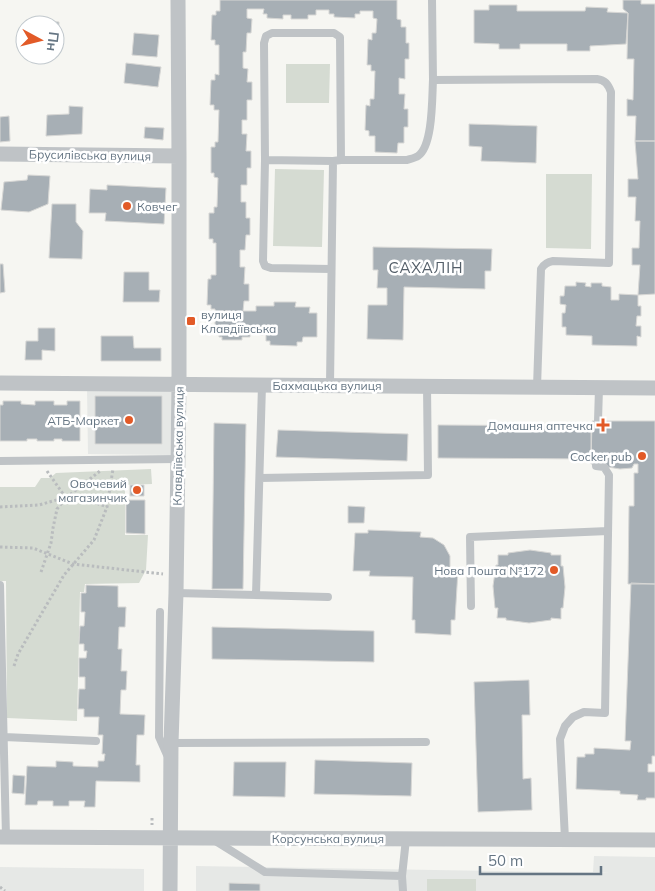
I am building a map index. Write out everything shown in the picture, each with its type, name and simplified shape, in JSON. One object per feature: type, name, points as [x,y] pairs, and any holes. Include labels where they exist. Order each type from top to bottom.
[{"type":"street","name":"Клавдіївська вулиця","points":[[170,891],[171,743],[176,593],[179,384],[178,0]]},
{"type":"street","name":"Брусилівська вулиця","points":[[0,154],[179,156]]},
{"type":"street","name":"Бахмацька вулиця","points":[[0,383],[655,388]]},
{"type":"street","name":"Корсунська вулиця","points":[[3,837],[655,840]]},
{"type":"lane","points":[[265,160],[407,160],[417,157],[423,151],[429,136],[433,80],[432,0]]},
{"type":"lane","points":[[330,386],[331,269],[337,160],[340,37],[334,33],[272,32],[266,36],[264,43],[265,160],[263,261],[265,266],[271,268],[331,269]]},
{"type":"lane","points":[[433,80],[597,79],[606,82],[611,92],[609,263],[553,261],[547,262],[541,269],[537,387]]},
{"type":"lane","points":[[256,595],[262,385]]},
{"type":"lane","points":[[260,478],[428,475],[427,386]]},
{"type":"lane","points":[[598,421],[599,388]]},
{"type":"lane","points":[[0,461],[178,459]]},
{"type":"lane","points":[[565,839],[560,739],[565,726],[573,717],[584,712],[605,713],[609,476],[604,467],[596,466],[596,464]]},
{"type":"lane","points":[[471,606],[470,537],[608,531]]},
{"type":"lane","points":[[0,585],[1,701],[4,737],[3,837]]},
{"type":"lane","points":[[176,593],[328,596]]},
{"type":"lane","points":[[160,612],[159,738],[171,763]]},
{"type":"lane","points":[[4,737],[96,741]]},
{"type":"lane","points":[[171,743],[426,742]]},
{"type":"lane","points":[[210,838],[265,872],[402,876]]},
{"type":"lane","points":[[403,891],[402,876],[406,839]]},
{"type":"path","points":[[40,460],[66,498]]},
{"type":"path","points":[[41,572],[51,543],[57,509],[66,498],[114,460]]},
{"type":"path","points":[[13,670],[18,654],[64,575],[94,540],[107,507],[114,460]]},
{"type":"path","points":[[0,507],[39,505],[74,495],[107,507]]},
{"type":"path","points":[[0,547],[33,548],[73,564],[176,575]]},
{"type":"path","points":[[0,888],[5,891]]},
{"type":"shaded area","points":[[286,64],[330,64],[329,103],[286,103]]},
{"type":"shaded area","points":[[275,169],[324,170],[322,247],[273,246]]},
{"type":"shaded area","points":[[546,174],[592,174],[591,249],[546,248]]},
{"type":"shaded area","points":[[87,388],[166,389],[172,392],[170,455],[88,454]]},
{"type":"shaded area","points":[[151,469],[152,484],[125,485],[125,535],[148,535],[146,570],[139,583],[85,584],[84,592],[80,592],[77,721],[7,718],[6,581],[0,581],[0,487],[35,487],[41,478],[50,478],[56,473]]},
{"type":"shaded area","points":[[594,856],[655,857],[655,891],[196,891],[196,866],[609,873],[593,872]]},
{"type":"shaded area","points":[[0,867],[144,869],[144,891],[0,891]]},
{"type":"shaded area","points":[[427,879],[476,879],[476,891],[427,891]]},
{"type":"building","points":[[220,0],[397,0],[397,19],[401,20],[401,27],[406,27],[409,59],[405,59],[405,79],[399,78],[399,94],[405,94],[404,109],[408,109],[408,127],[404,127],[404,143],[398,143],[397,153],[375,152],[375,136],[369,136],[369,131],[365,130],[366,105],[370,106],[370,99],[374,99],[375,71],[371,71],[371,65],[367,65],[368,39],[372,40],[372,33],[376,33],[377,19],[373,18],[373,11],[360,11],[360,14],[355,14],[355,18],[334,17],[334,14],[329,14],[329,10],[316,10],[316,15],[308,15],[308,19],[291,19],[291,15],[283,15],[283,19],[267,18],[267,14],[263,14],[264,9],[247,9],[247,18],[252,19],[251,33],[247,33],[246,52],[243,52],[243,68],[248,69],[247,82],[252,82],[252,100],[247,100],[247,120],[242,120],[242,134],[247,134],[246,151],[251,151],[251,168],[247,168],[247,185],[241,185],[241,202],[246,202],[246,218],[250,218],[250,235],[246,235],[245,250],[240,250],[240,267],[245,267],[244,284],[249,284],[249,301],[244,301],[243,311],[256,311],[256,306],[274,306],[274,302],[296,302],[295,307],[310,307],[309,313],[317,313],[317,337],[303,337],[302,342],[297,342],[297,346],[270,345],[270,341],[266,341],[266,335],[250,334],[250,337],[242,337],[242,340],[222,340],[219,334],[215,334],[215,309],[211,309],[211,305],[207,305],[208,279],[211,279],[211,275],[216,275],[216,243],[213,243],[213,239],[209,239],[209,213],[214,213],[214,207],[217,207],[218,178],[214,177],[214,173],[211,173],[211,147],[215,147],[215,142],[218,142],[219,110],[214,110],[214,105],[210,105],[211,80],[215,80],[215,74],[219,75],[219,45],[215,45],[215,40],[211,40],[212,15],[216,15],[216,11],[220,11]]},
{"type":"building","points":[[623,0],[641,0],[641,4],[655,4],[655,141],[635,141],[636,116],[627,116],[627,99],[633,100],[634,59],[627,59],[628,13],[623,9]]},
{"type":"building","points":[[489,5],[517,5],[517,11],[585,11],[586,7],[608,8],[607,12],[628,13],[626,44],[590,46],[590,51],[567,51],[567,44],[520,44],[520,49],[499,49],[499,44],[474,43],[474,10],[489,10]]},
{"type":"building","points":[[134,33],[159,35],[157,57],[132,55]]},
{"type":"building","points":[[126,63],[161,67],[158,87],[124,83]]},
{"type":"building","points":[[69,106],[83,107],[82,134],[46,136],[47,115],[69,114]]},
{"type":"building","points":[[9,116],[10,141],[0,142],[0,117]]},
{"type":"building","points":[[469,124],[537,126],[536,163],[481,161],[482,147],[469,146]]},
{"type":"building","points":[[145,127],[164,128],[163,140],[144,138]]},
{"type":"building","points":[[635,141],[655,141],[655,294],[638,295],[640,265],[632,265],[632,248],[639,248],[640,221],[635,221],[636,197],[628,197],[628,179],[638,179]]},
{"type":"building","points":[[28,175],[50,176],[48,204],[29,212],[1,210],[4,182],[27,180]]},
{"type":"building","name":"Ковчег","points":[[107,185],[166,188],[164,224],[105,221],[106,213],[89,213],[90,189],[107,190]]},
{"type":"building","points":[[52,204],[76,204],[76,222],[83,231],[82,259],[49,258]]},
{"type":"building","points":[[373,247],[492,249],[491,271],[485,271],[485,289],[404,287],[403,340],[367,339],[368,305],[387,305],[387,288],[377,288],[378,270],[373,270]]},
{"type":"building","points":[[0,264],[3,264],[5,292],[0,293]]},
{"type":"building","points":[[124,272],[149,272],[149,290],[160,290],[159,302],[123,302]]},
{"type":"building","points":[[576,282],[586,283],[585,286],[591,287],[591,283],[602,283],[602,286],[611,287],[611,300],[619,300],[619,294],[638,295],[638,306],[641,306],[641,316],[637,316],[636,326],[641,326],[641,337],[637,336],[637,346],[592,345],[592,336],[566,335],[566,327],[562,327],[562,313],[565,313],[566,305],[560,304],[560,296],[564,296],[565,286],[576,286]]},
{"type":"building","points":[[38,328],[55,328],[55,351],[42,350],[42,360],[25,360],[26,341],[38,341]]},
{"type":"building","points":[[101,336],[133,336],[134,348],[161,348],[161,361],[101,361]]},
{"type":"building","name":"АТБ-Маркет","points":[[95,396],[162,396],[162,444],[95,444]]},
{"type":"building","points":[[3,401],[21,401],[21,404],[35,405],[35,401],[54,401],[54,405],[67,405],[67,401],[80,401],[80,441],[54,439],[54,441],[37,441],[37,439],[27,439],[27,441],[0,441],[0,405],[3,405]]},
{"type":"building","points":[[592,421],[655,421],[655,584],[628,584],[629,506],[634,506],[634,473],[638,473],[638,464],[634,464],[632,468],[620,469],[608,467],[606,464],[591,464]]},
{"type":"building","points":[[214,423],[246,424],[243,589],[212,589]]},
{"type":"building","points":[[438,425],[591,426],[591,459],[438,458]]},
{"type":"building","points":[[278,430],[408,434],[407,461],[276,457]]},
{"type":"building","name":"Овочевий магазинчик","points":[[130,485],[144,485],[144,496],[130,496]]},
{"type":"building","points":[[126,500],[145,500],[145,534],[126,533]]},
{"type":"building","points":[[348,506],[365,507],[364,523],[348,523]]},
{"type":"building","points":[[368,530],[421,532],[420,537],[433,538],[444,545],[450,556],[450,570],[458,570],[455,620],[451,620],[451,635],[415,633],[415,620],[412,620],[413,577],[369,576],[370,571],[353,571],[355,533],[368,533]]},
{"type":"building","points":[[530,550],[551,553],[551,555],[561,555],[565,587],[561,619],[551,618],[551,620],[529,623],[497,618],[498,608],[495,608],[493,586],[496,565],[498,565],[498,555],[508,555],[508,553]]},
{"type":"building","points":[[631,583],[655,584],[655,756],[652,756],[652,764],[648,764],[648,772],[655,772],[655,798],[646,798],[646,800],[637,800],[638,795],[620,794],[620,791],[576,789],[577,757],[585,757],[585,754],[594,754],[594,748],[630,750],[631,741],[625,741]]},
{"type":"building","points":[[86,585],[118,586],[118,607],[126,607],[125,627],[119,627],[118,649],[122,649],[121,671],[127,671],[126,690],[121,690],[120,714],[145,715],[144,735],[137,735],[136,765],[140,765],[140,782],[96,781],[95,807],[84,807],[85,801],[69,801],[69,806],[53,806],[53,801],[38,801],[37,805],[25,805],[27,766],[56,767],[56,761],[73,762],[73,766],[98,767],[98,761],[104,761],[105,754],[102,754],[103,735],[98,735],[99,717],[84,717],[84,709],[78,709],[79,689],[85,689],[85,677],[79,677],[79,658],[86,658],[87,651],[84,651],[84,644],[79,644],[80,626],[84,626],[85,612],[81,612],[81,593],[86,593]]},
{"type":"building","points":[[212,627],[374,631],[374,662],[212,659]]},
{"type":"building","points":[[529,680],[530,715],[522,715],[523,779],[531,778],[532,810],[478,812],[474,682]]},
{"type":"building","points":[[315,760],[412,763],[411,796],[314,794]]},
{"type":"building","points":[[234,762],[286,762],[285,797],[233,796]]},
{"type":"building","points":[[13,775],[25,776],[24,794],[12,793]]},
{"type":"building","points":[[229,883],[260,884],[260,891],[229,891]]},
{"type":"place","name":"Ковчег","points":[[127,206]]},
{"type":"place","name":"вулиця Клавдіївська","points":[[191,321]]},
{"type":"place","name":"АТБ-Маркет","points":[[129,420]]},
{"type":"place","name":"Домашня аптечка","points":[[603,425]]},
{"type":"place","name":"Cocker pub","points":[[642,456]]},
{"type":"place","name":"Овочевий магазинчик","points":[[137,490]]},
{"type":"place","name":"Нова Пошта №172","points":[[554,570]]},
{"type":"district","name":"САХАЛІН","points":[[426,267]]}]
